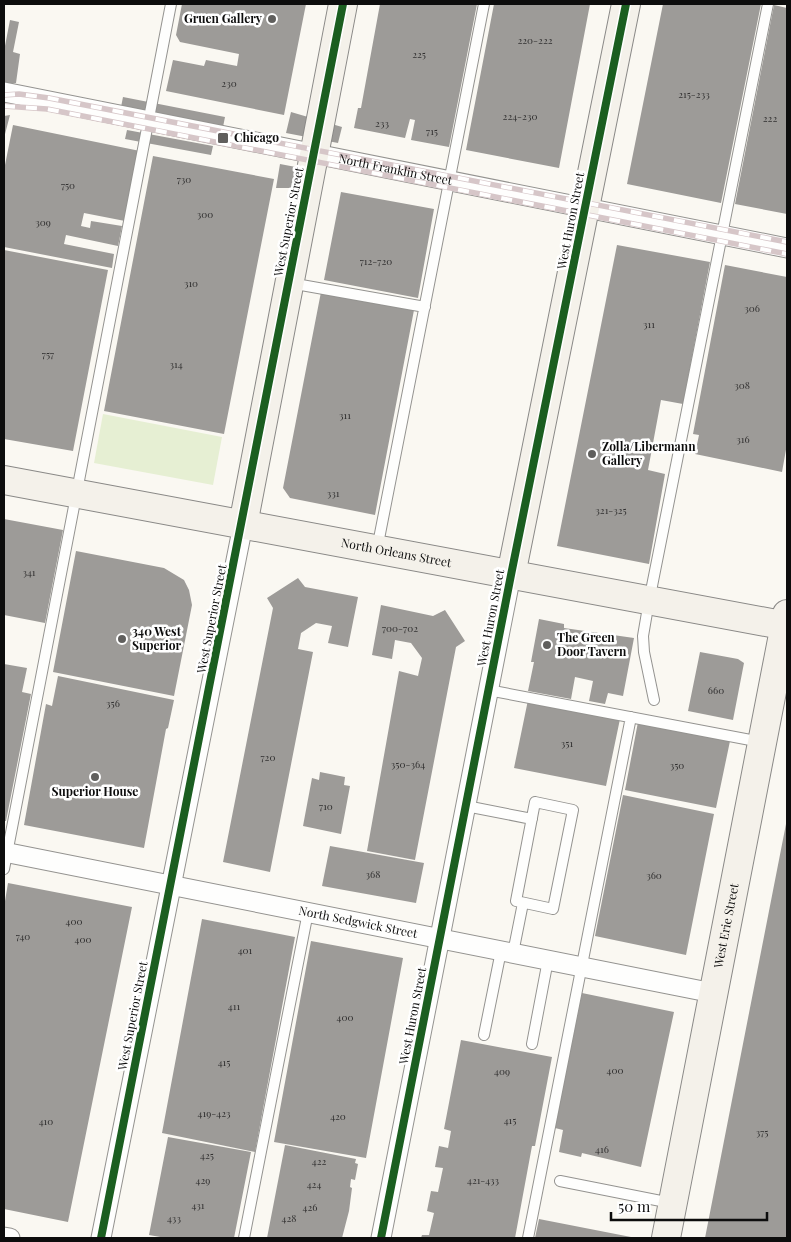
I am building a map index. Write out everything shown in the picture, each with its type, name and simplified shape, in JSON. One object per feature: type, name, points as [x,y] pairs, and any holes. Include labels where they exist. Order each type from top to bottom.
[{"type":"street","name":"West Superior Street","points":[[100,1238],[242,525],[343,4]]},
{"type":"street","name":"West Huron Street","points":[[381,1238],[510,574],[626,4]]},
{"type":"street","name":"North Franklin Street","points":[[4,92],[787,248]]},
{"type":"street","name":"North Orleans Street","points":[[4,480],[649,600],[786,622]]},
{"type":"street","name":"West Erie Street","points":[[666,1238],[786,622]]},
{"type":"street","name":"North Sedgwick Street","points":[[5,858],[171,885],[713,993]]},
{"type":"street","points":[[4,1237],[10,1238]]},
{"type":"lane","points":[[5,858],[172,4]]},
{"type":"lane","points":[[377,550],[484,4]]},
{"type":"lane","points":[[654,700],[644,652],[643,636],[768,4]]},
{"type":"lane","points":[[289,283],[424,307]]},
{"type":"lane","points":[[488,690],[762,742]]},
{"type":"lane","points":[[528,1238],[631,717]]},
{"type":"lane","points":[[535,802],[573,810],[553,909],[524,903],[516,902],[535,802]]},
{"type":"lane","points":[[466,806],[532,819]]},
{"type":"lane","points":[[484,1035],[507,952],[524,903]]},
{"type":"lane","points":[[244,1238],[308,912]]},
{"type":"lane","points":[[532,1044],[548,960]]},
{"type":"lane","points":[[560,1181],[672,1204]]},
{"type":"green space","points":[[103,414],[222,437],[213,485],[94,463]]},
{"type":"building","points":[[182,4],[306,4],[284,115],[166,91],[173,60],[204,66],[206,60],[237,66],[239,54],[180,42],[176,35]]},
{"type":"building","points":[[380,4],[477,4],[449,147],[411,140],[415,120],[410,119],[405,138],[354,128],[358,108],[361,108]]},
{"type":"building","points":[[494,4],[590,4],[559,168],[466,150]]},
{"type":"building","points":[[663,4],[761,4],[721,203],[627,184]]},
{"type":"building","points":[[774,5],[787,8],[787,214],[735,204]]},
{"type":"building","points":[[10,20],[19,22],[13,52],[20,54],[16,83],[4,85],[4,51]]},
{"type":"building","points":[[123,97],[225,117],[223,127],[121,107]]},
{"type":"building","points":[[291,112],[342,127],[338,143],[286,133]]},
{"type":"building","points":[[10,115],[4,138],[4,116]]},
{"type":"building","points":[[13,125],[140,151],[125,221],[84,213],[81,226],[90,228],[91,221],[122,226],[118,246],[66,235],[64,244],[114,254],[112,268],[4,247],[4,170]]},
{"type":"building","points":[[127,130],[213,146],[211,155],[125,139]]},
{"type":"building","points":[[153,156],[274,179],[224,434],[104,411]]},
{"type":"building","points":[[280,164],[301,168],[303,188],[276,188]]},
{"type":"building","points":[[341,192],[434,209],[418,298],[324,280]]},
{"type":"building","points":[[617,245],[710,262],[683,404],[661,400],[648,470],[665,474],[649,564],[557,546]]},
{"type":"building","points":[[4,250],[108,270],[73,451],[4,439]]},
{"type":"building","points":[[725,265],[787,277],[787,444],[782,472],[695,454],[699,435],[693,434]]},
{"type":"building","points":[[321,292],[414,310],[375,515],[290,498],[283,488]]},
{"type":"building","points":[[4,519],[63,530],[45,623],[4,615]]},
{"type":"building","name":"340 West Superior","points":[[76,551],[164,568],[184,580],[189,590],[192,605],[174,696],[53,672]]},
{"type":"building","points":[[298,578],[305,587],[358,597],[348,647],[328,643],[332,626],[316,623],[301,633],[298,649],[313,652],[270,872],[223,862],[273,608],[267,598]]},
{"type":"building","points":[[381,605],[433,616],[445,610],[465,641],[456,647],[415,860],[367,851],[399,671],[418,676],[422,658],[411,643],[395,640],[392,659],[372,655]]},
{"type":"building","points":[[539,619],[564,624],[564,628],[634,638],[623,696],[608,693],[605,704],[589,701],[593,681],[575,677],[571,699],[528,691],[534,662],[531,662]]},
{"type":"building","points":[[700,652],[738,659],[744,663],[733,720],[688,711]]},
{"type":"building","points":[[4,664],[27,668],[22,692],[31,694],[6,821],[4,821]]},
{"type":"building","name":"Superior House","points":[[58,676],[174,700],[168,728],[166,729],[144,848],[24,825],[46,704],[52,706]]},
{"type":"building","points":[[528,700],[620,719],[606,786],[514,768]]},
{"type":"building","points":[[638,722],[730,741],[716,808],[625,790]]},
{"type":"building","points":[[320,772],[345,777],[344,785],[350,786],[341,834],[303,826],[312,778],[319,780]]},
{"type":"building","points":[[623,795],[714,814],[686,955],[595,936]]},
{"type":"building","points":[[786,824],[787,1238],[705,1238]]},
{"type":"building","points":[[330,846],[424,863],[416,903],[322,886]]},
{"type":"building","points":[[8,883],[132,907],[68,1222],[4,1209],[4,907]]},
{"type":"building","points":[[202,919],[295,937],[255,1152],[162,1133]]},
{"type":"building","points":[[311,941],[403,958],[366,1158],[274,1142]]},
{"type":"building","points":[[582,993],[674,1012],[641,1167],[582,1153],[581,1157],[559,1152],[563,1130],[555,1128]]},
{"type":"building","points":[[461,1040],[552,1057],[535,1146],[532,1146],[515,1238],[421,1238],[422,1235],[429,1235],[434,1213],[427,1211],[431,1191],[438,1192],[443,1168],[435,1167],[439,1146],[448,1148],[451,1131],[444,1129]]},
{"type":"building","points":[[168,1137],[251,1152],[234,1238],[166,1238],[149,1235]]},
{"type":"building","points":[[285,1145],[356,1159],[355,1163],[358,1164],[355,1180],[351,1179],[350,1187],[352,1188],[349,1211],[342,1238],[267,1238]]},
{"type":"building","points":[[539,1219],[631,1237],[631,1238],[535,1238]]},
{"type":"railway","points":[[4,95],[19,94],[49,98],[787,242]]},
{"type":"railway","points":[[4,106],[47,109],[787,254]]},
{"type":"cycle path","points":[[101,1238],[343,4]]},
{"type":"cycle path","points":[[381,1238],[511,575],[626,4]]},
{"type":"place","name":"Gruen Gallery","points":[[272,19]]},
{"type":"place","name":"Chicago","points":[[223,138]]},
{"type":"place","name":"Zolla/Libermann Gallery","points":[[592,454]]},
{"type":"place","name":"340 West Superior","points":[[122,639]]},
{"type":"place","name":"The Green Door Tavern","points":[[547,645]]},
{"type":"place","name":"Superior House","points":[[95,777]]}]
